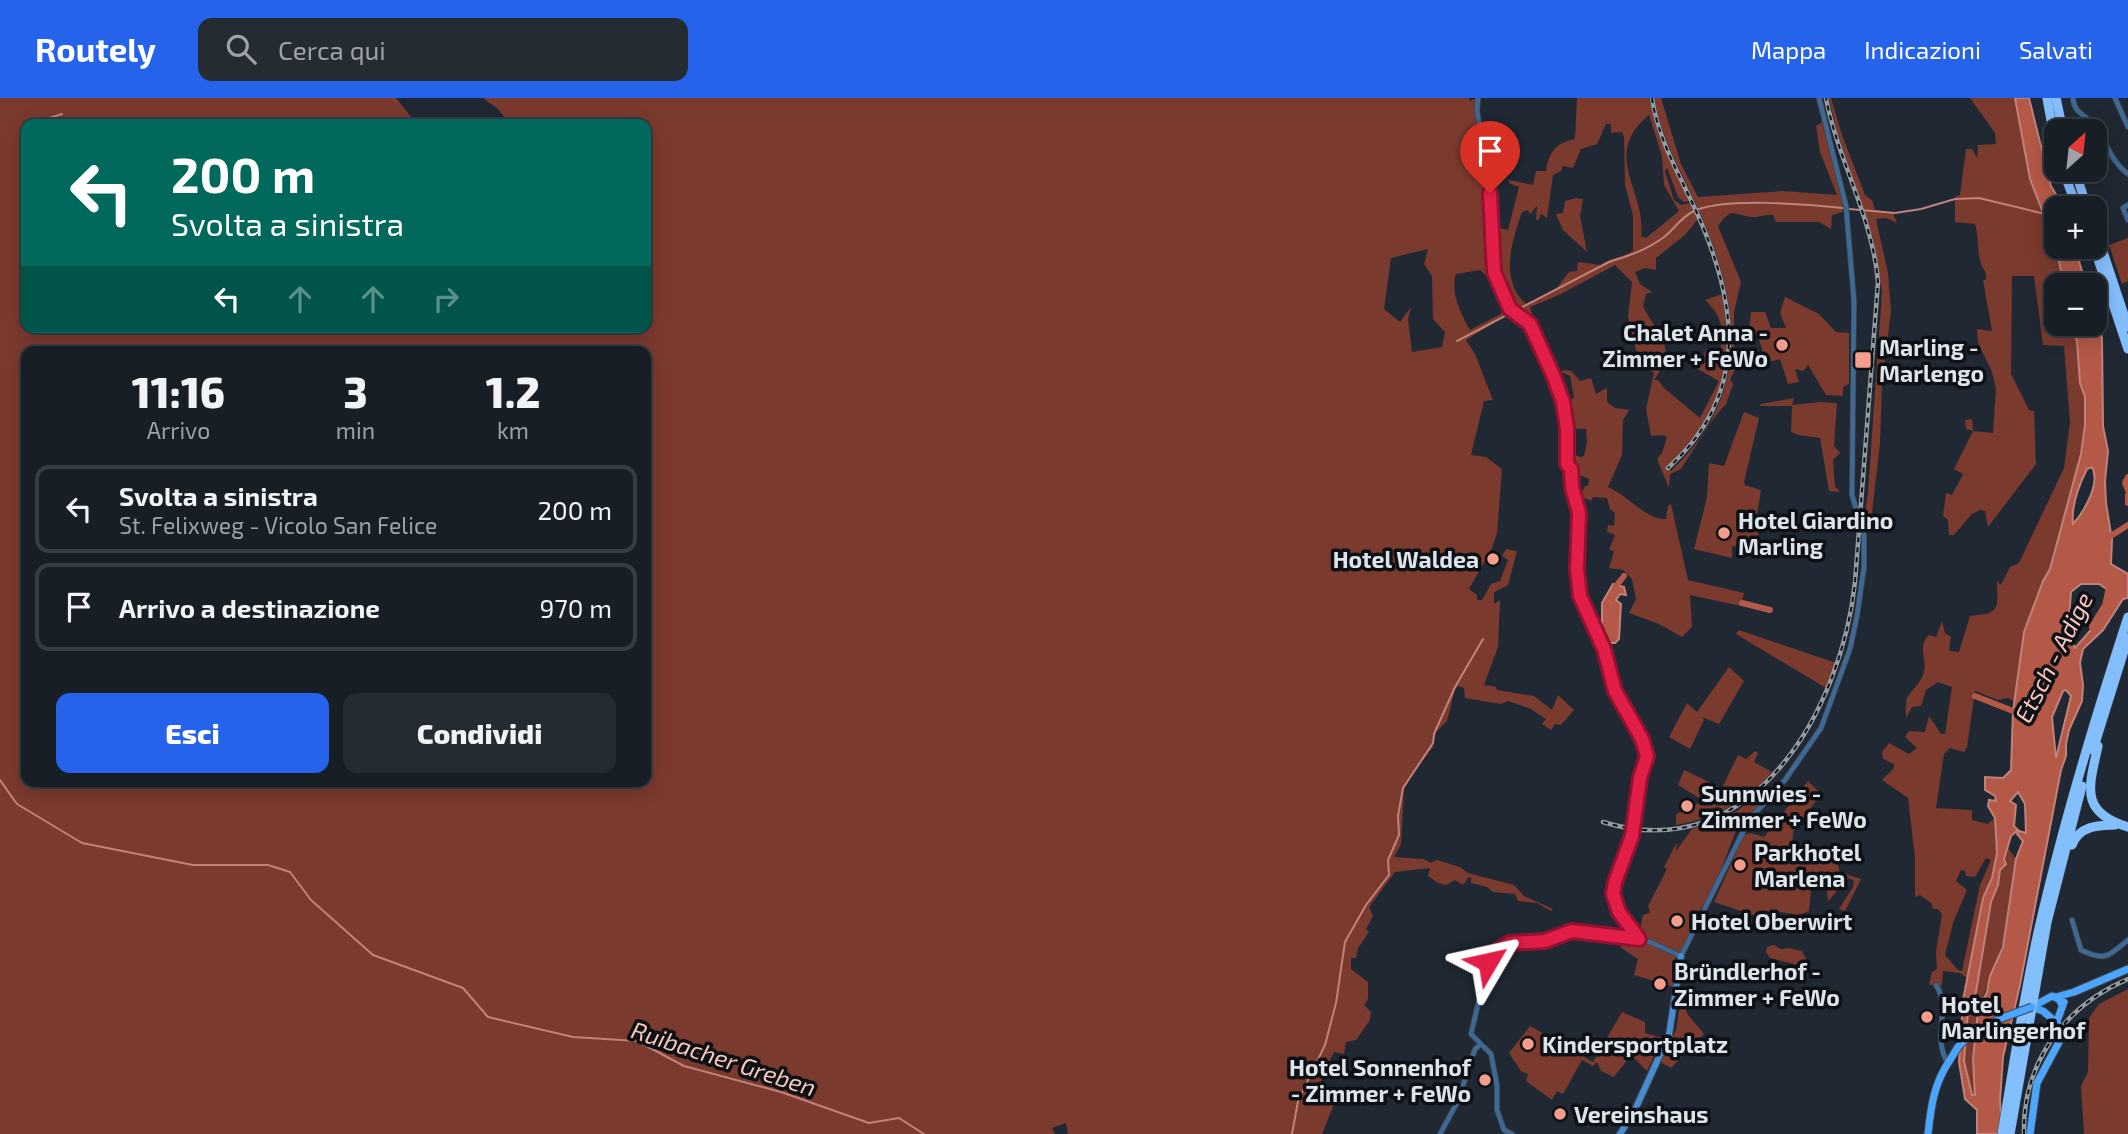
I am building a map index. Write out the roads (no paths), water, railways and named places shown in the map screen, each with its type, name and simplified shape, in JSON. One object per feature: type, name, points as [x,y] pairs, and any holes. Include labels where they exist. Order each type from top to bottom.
[{"type":"highway","points":[[2049,99],[2058,119]]},
{"type":"highway","points":[[2049,99],[2052,119]]},
{"type":"highway","points":[[2101,259],[2128,349]]},
{"type":"highway","points":[[2103,259],[2128,327]]},
{"type":"highway","points":[[2002,1134],[2049,888],[2099,706],[2128,617]]},
{"type":"highway","points":[[2010,1134],[2045,931],[2107,704],[2128,638]]},
{"type":"highway","points":[[2107,704],[2088,792],[2095,809],[2124,826]]},
{"type":"highway","points":[[2064,856],[2074,837],[2084,829],[2099,824],[2124,826]]},
{"type":"main road","points":[[1928,1134],[1935,1088],[1948,1063],[1967,1039],[1999,1019],[2038,1006],[2049,996],[2074,992],[2128,969]]},
{"type":"main road","points":[[2030,1134],[2037,1083],[2059,1042],[2057,1024],[2061,1009],[2074,992]]},
{"type":"main road","points":[[2056,997],[2061,1009]]},
{"type":"main road","points":[[2038,1006],[2057,1024]]},
{"type":"street","points":[[1478,98],[1479,124],[1490,193],[1494,272],[1510,309],[1530,324],[1563,402],[1567,428],[1567,464],[1571,469],[1572,487],[1579,513],[1577,569],[1580,596],[1604,649],[1615,691],[1646,751],[1647,761],[1640,778],[1632,836],[1613,894],[1619,912],[1639,939]]},
{"type":"street","points":[[1620,1134],[1634,1112],[1669,1035],[1681,956],[1749,820],[1784,780],[1821,728],[1852,642],[1864,567],[1864,535],[1852,495],[1854,301],[1846,209],[1819,98]]},
{"type":"street","points":[[2073,98],[2076,111],[2095,125],[2106,149],[2128,174]]},
{"type":"street","points":[[2115,98],[2128,127]]},
{"type":"street","points":[[2128,205],[2123,208],[2128,220]]},
{"type":"street","points":[[2072,920],[2077,943],[2084,952],[2106,958],[2128,940]]},
{"type":"street","points":[[1512,1134],[1504,1130],[1497,1110],[1491,1054],[1471,1034],[1484,972],[1494,953],[1509,943],[1549,940],[1578,930],[1604,937],[1639,939],[1663,946],[1681,956]]},
{"type":"street","points":[[1936,985],[1944,997],[1939,1037],[1940,1049],[1948,1063]]},
{"type":"street","points":[[1440,1134],[1458,1101],[1475,1049],[1480,1045]]},
{"type":"water","points":[[2015,98],[2029,98],[2044,158],[2044,182],[2050,182],[2057,196],[2044,196],[2044,215],[2030,179]]},
{"type":"water","points":[[2059,259],[2078,259],[2083,273],[2061,273]]},
{"type":"water","points":[[2075,336],[2102,338],[2103,426],[2108,451],[2105,481],[2112,540],[2111,564],[2128,574],[2128,598],[2123,599],[2103,630],[2083,649],[2080,663],[2082,701],[2069,730],[2020,985],[2003,1057],[2000,1101],[2003,1134],[1977,1134],[1977,1110],[1965,1099],[1959,1062],[1963,1000],[1983,898],[1992,878],[1997,853],[1995,818],[1988,806],[1989,800],[1996,801],[1995,796],[1985,790],[1985,777],[2003,778],[2011,770],[2013,711],[2024,632],[2050,569],[2081,454],[2085,397],[2080,383]],"holes":[[[2092,467],[2093,489],[2073,524],[2076,496],[2087,469]],[[2081,584],[2099,584],[2108,590],[2110,602],[2097,623],[2075,648],[2068,633],[2071,592]],[[2066,690],[2071,696],[2056,758],[2052,717],[2063,691]],[[2018,792],[2025,804],[2026,833],[2019,831],[2017,834],[2023,841],[2016,859],[2003,947],[1978,1011],[1973,1059],[1975,1095],[1972,1095],[1964,1061],[1968,1011],[1976,992],[1991,902],[1998,885],[2000,870],[2006,864],[2004,859],[2011,836],[2018,830],[2014,826],[2016,805],[2010,801]]]},
{"type":"water","points":[[1613,584],[1624,587],[1626,595],[1620,594],[1616,600],[1621,604],[1619,639],[1615,643],[1605,643],[1602,639],[1602,603]]},
{"type":"waterway","points":[[46,119],[62,114]]},
{"type":"waterway","points":[[1849,209],[1895,213],[1955,199],[1979,198],[2044,214]]},
{"type":"waterway","points":[[1457,341],[1609,262],[1651,246],[1692,212],[1705,207],[1765,203],[1843,208]]},
{"type":"waterway","points":[[2128,477],[2125,483],[2128,490]]},
{"type":"waterway","points":[[2128,495],[2128,503]]},
{"type":"waterway","points":[[2106,539],[2128,525]]},
{"type":"waterway","points":[[1616,586],[1624,576]]},
{"type":"waterway","name":"Etsch - Adige","points":[[2094,627],[2107,606],[2111,587]]},
{"type":"waterway","points":[[1742,603],[1770,610]]},
{"type":"waterway","points":[[1292,1134],[1298,1101],[1325,1045],[1336,1003],[1345,942],[1366,905],[1389,875],[1388,860],[1399,835],[1398,816],[1403,788],[1433,743],[1434,734],[1455,687],[1483,639]]},
{"type":"waterway","points":[[1975,696],[2013,711]]},
{"type":"waterway","name":"Ruibacher Greben","points":[[0,780],[17,804],[82,843],[193,865],[268,865],[290,872],[311,900],[373,955],[463,988],[488,1017],[573,1037],[637,1041],[684,1066],[781,1092],[869,1123],[899,1118],[924,1134]]},
{"type":"railway","points":[[1652,98],[1664,143],[1711,247],[1721,281],[1729,347],[1724,379],[1713,410],[1694,440],[1668,468]]},
{"type":"railway","points":[[1603,822],[1657,830],[1704,822],[1746,800],[1781,766],[1809,725],[1831,679],[1847,630],[1855,582],[1878,282],[1863,212],[1838,144],[1826,98]]},
{"type":"railway","points":[[2024,1134],[2025,1108],[2030,1084],[2051,1040],[2066,1021],[2084,1005],[2128,979]]},
{"type":"place","name":"Chalet Anna - Zimmer + FeWo","points":[[1782,345]]},
{"type":"place","name":"Marling - Marlengo","points":[[1863,360]]},
{"type":"place","name":"Hotel Giardino Marling","points":[[1724,533]]},
{"type":"place","name":"Hotel Waldea","points":[[1493,559]]},
{"type":"place","name":"Sunnwies - Zimmer + FeWo","points":[[1687,806]]},
{"type":"place","name":"Parkhotel Marlena","points":[[1740,865]]},
{"type":"place","name":"Hotel Oberwirt","points":[[1677,921]]},
{"type":"place","name":"Bründlerhof - Zimmer + FeWo","points":[[1660,984]]},
{"type":"place","name":"Hotel Marlingerhof","points":[[1927,1017]]},
{"type":"place","name":"Kindersportplatz","points":[[1528,1044]]},
{"type":"place","name":"Hotel Sonnenhof - Zimmer + FeWo","points":[[1485,1080]]},
{"type":"place","name":"Vereinshaus","points":[[1560,1114]]}]
